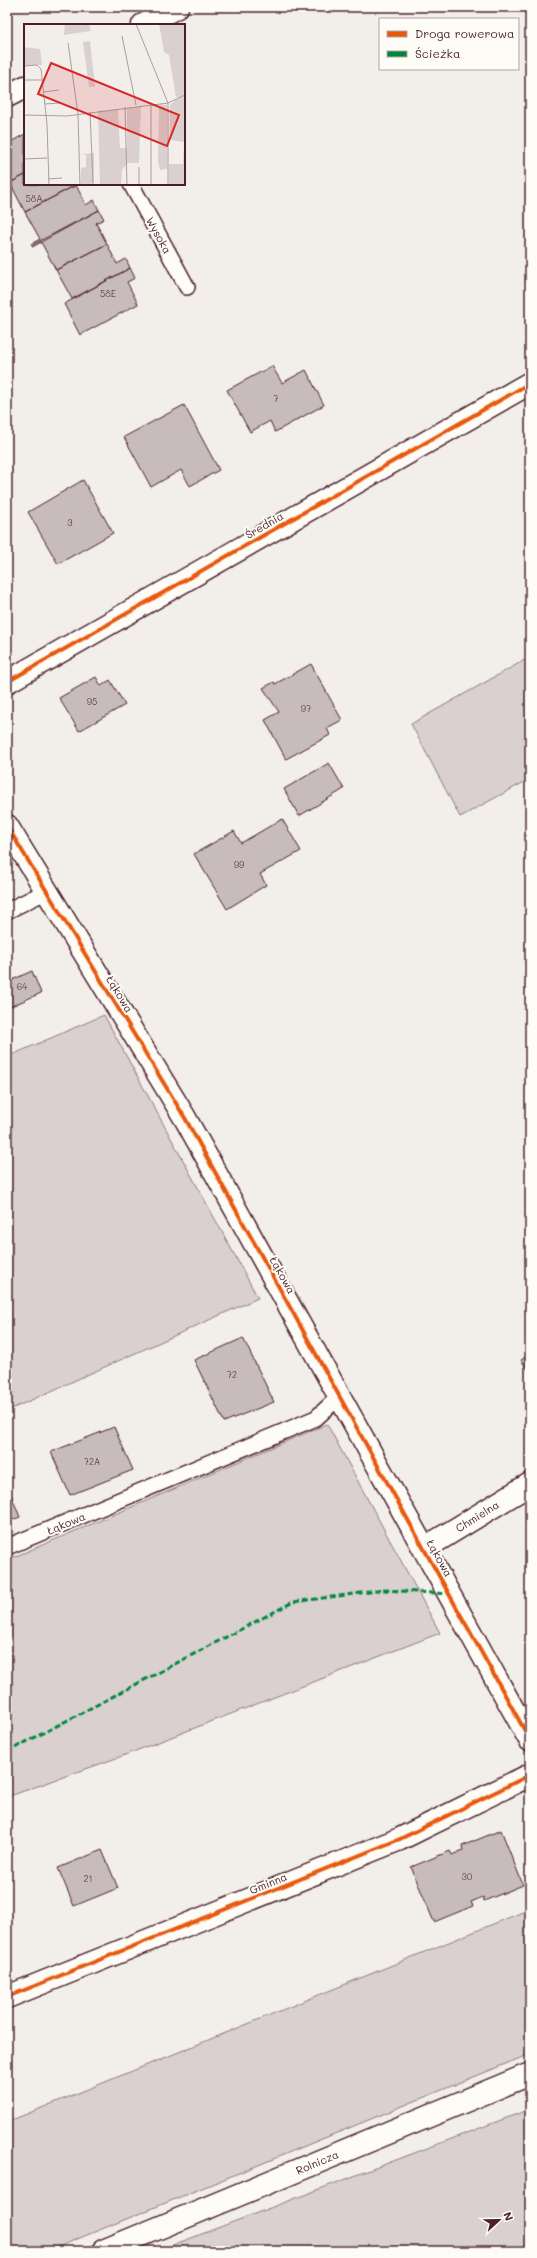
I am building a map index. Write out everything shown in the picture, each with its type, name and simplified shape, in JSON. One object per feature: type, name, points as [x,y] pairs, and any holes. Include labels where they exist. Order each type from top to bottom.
[{"type":"street","points":[[145,24],[177,7]]},
{"type":"street","points":[[7,96],[24,88]]},
{"type":"street","name":"Średnia","points":[[7,682],[530,383]]},
{"type":"street","name":"Łąkowa","points":[[7,826],[185,1118],[425,1548],[530,1740]]},
{"type":"street","name":"Chmielna","points":[[425,1548],[530,1484]]},
{"type":"street","name":"Gminna","points":[[7,1997],[400,1839],[530,1775]]},
{"type":"street","name":"Rolnicza","points":[[103,2251],[530,2074]]},
{"type":"lane","name":"Wysoka","points":[[132,185],[187,287]]},
{"type":"lane","points":[[7,911],[47,891]]},
{"type":"lane","name":"Łąkowa","points":[[7,1547],[316,1418],[340,1396]]},
{"type":"shaded area","points":[[530,657],[530,779],[460,817],[411,724]]},
{"type":"shaded area","points":[[104,1015],[258,1298],[7,1411],[7,1057]]},
{"type":"shaded area","points":[[327,1424],[440,1633],[125,1755],[7,1797],[7,1560]]},
{"type":"shaded area","points":[[530,1909],[530,2054],[48,2251],[7,2251],[7,2122]]},
{"type":"shaded area","points":[[530,2109],[530,2251],[157,2251]]},
{"type":"building","points":[[24,135],[24,176],[7,184],[7,144]]},
{"type":"building","points":[[24,176],[24,185],[76,185],[25,212],[10,183]]},
{"type":"building","points":[[76,185],[86,205],[94,200],[99,210],[32,245],[31,244],[40,239],[25,212]]},
{"type":"building","points":[[99,210],[104,219],[96,223],[107,244],[56,270],[41,242]]},
{"type":"building","points":[[107,244],[117,264],[126,259],[130,268],[72,299],[56,270]]},
{"type":"building","points":[[130,268],[135,278],[127,282],[138,304],[80,335],[64,304]]},
{"type":"building","points":[[272,366],[282,383],[306,370],[324,405],[275,432],[270,421],[250,432],[227,390]]},
{"type":"building","points":[[184,405],[219,470],[190,486],[181,470],[151,487],[124,437]]},
{"type":"building","points":[[83,480],[113,533],[58,564],[28,512]]},
{"type":"building","points":[[311,664],[342,720],[327,728],[330,735],[286,759],[265,720],[279,712],[263,688],[274,682],[275,684]]},
{"type":"building","points":[[96,677],[101,686],[110,680],[125,705],[79,731],[59,698]]},
{"type":"building","points":[[329,763],[344,789],[299,816],[284,789]]},
{"type":"building","points":[[282,819],[301,851],[260,874],[266,885],[227,909],[194,854],[234,831],[241,843]]},
{"type":"building","points":[[7,970],[12,980],[32,971],[41,993],[7,1008]]},
{"type":"building","points":[[243,1338],[274,1402],[224,1422],[194,1360]]},
{"type":"building","points":[[530,1354],[530,1373],[521,1360]]},
{"type":"building","points":[[114,1427],[133,1470],[70,1495],[51,1452]]},
{"type":"building","points":[[7,1485],[20,1517],[7,1522]]},
{"type":"building","points":[[501,1830],[523,1885],[484,1901],[483,1897],[471,1902],[473,1906],[434,1922],[411,1867],[450,1851],[452,1855],[463,1850],[462,1846]]},
{"type":"building","points":[[102,1850],[118,1888],[74,1906],[58,1868]]},
{"type":"marked path","points":[[7,1752],[293,1602],[384,1590],[450,1594]]},
{"type":"cycle path","points":[[7,682],[530,383]]},
{"type":"cycle path","points":[[7,826],[185,1118],[530,1740]]},
{"type":"cycle path","points":[[7,1997],[400,1839],[530,1775]]}]
